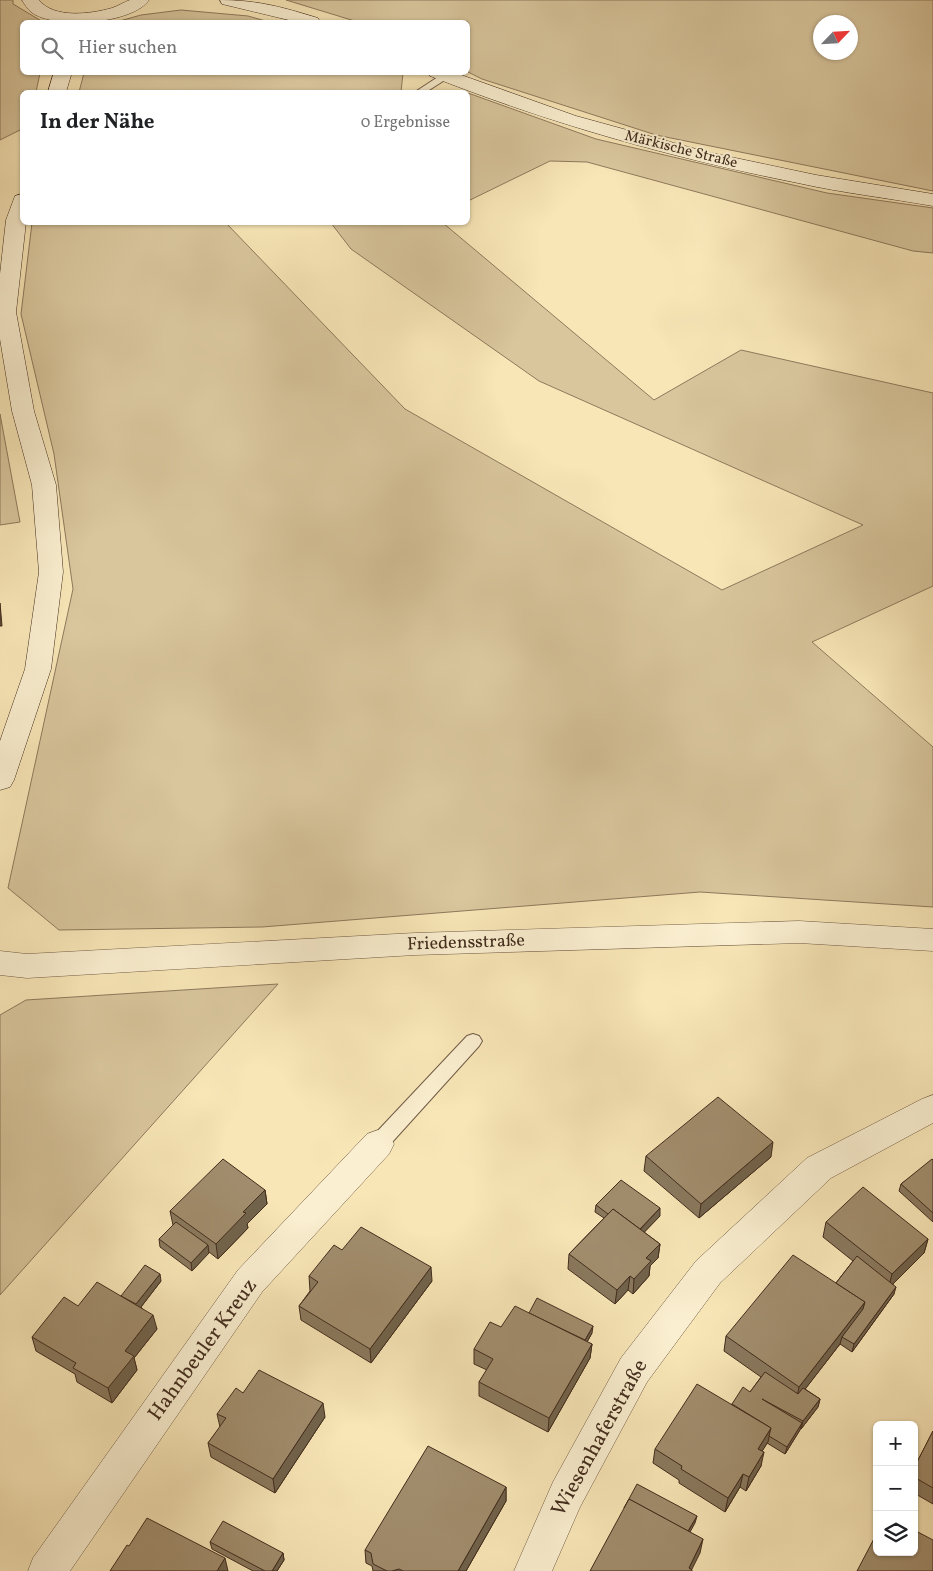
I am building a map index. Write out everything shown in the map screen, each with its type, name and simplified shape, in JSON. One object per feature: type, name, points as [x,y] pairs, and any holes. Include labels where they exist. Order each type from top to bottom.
[{"type":"main road","points":[[30,0],[31,3],[42,11],[80,20],[126,10],[141,0]]},
{"type":"main road","points":[[228,0],[281,12],[306,20]]},
{"type":"main road","points":[[58,90],[63,75]]},
{"type":"main road","name":"Märkische Straße","points":[[442,75],[488,94],[649,144],[800,178],[933,200]]},
{"type":"main road","points":[[0,780],[38,669],[51,572],[44,486],[23,412],[6,312],[16,220],[20,207]]},
{"type":"main road","name":"Friedensstraße","points":[[0,963],[27,966],[414,944],[799,932],[933,940]]},
{"type":"main road","name":"Wiesenhaferstraße","points":[[533,1571],[566,1495],[634,1370],[708,1272],[819,1168],[933,1108]]},
{"type":"main road","name":"Hahnbeuler Kreuz","points":[[47,1571],[250,1281],[378,1144]]},
{"type":"lane","points":[[422,90],[439,75]]},
{"type":"lane","points":[[378,1144],[473,1041]]},
{"type":"shaded area","points":[[0,0],[13,0],[13,4],[40,20],[20,20],[20,75],[40,75],[36,90],[20,90],[20,130],[0,140]]},
{"type":"shaded area","points":[[286,0],[933,0],[933,191],[656,135],[482,79],[470,73],[470,20],[351,20]]},
{"type":"shaded area","points":[[181,10],[248,16],[262,20],[123,20],[141,15]]},
{"type":"shaded area","points":[[83,75],[403,75],[401,90],[80,90]]},
{"type":"shaded area","points":[[470,94],[596,139],[827,193],[933,208],[933,253],[913,251],[587,162],[550,161],[470,200]]},
{"type":"shaded area","points":[[32,225],[228,225],[405,409],[722,590],[863,525],[539,381],[351,249],[333,225],[445,225],[654,400],[741,350],[933,393],[933,586],[812,642],[933,747],[933,907],[700,892],[262,927],[59,930],[8,888],[73,589],[54,454],[21,314]]},
{"type":"shaded area","points":[[0,414],[20,522],[0,525]]},
{"type":"shaded area","points":[[278,984],[0,1295],[0,1015],[26,1000]]},
{"type":"building","points":[[718,1097],[773,1142],[701,1204],[646,1156]]},
{"type":"building","points":[[223,1159],[265,1190],[243,1212],[246,1213],[216,1244],[170,1211]]},
{"type":"building","points":[[933,1160],[933,1213],[901,1184]]},
{"type":"building","points":[[621,1180],[660,1208],[640,1229],[613,1209],[608,1214],[596,1205]]},
{"type":"building","points":[[863,1187],[928,1239],[892,1274],[826,1222]]},
{"type":"building","points":[[613,1209],[660,1244],[646,1258],[651,1261],[634,1279],[630,1276],[617,1290],[569,1254]]},
{"type":"building","points":[[176,1222],[208,1245],[191,1263],[159,1239]]},
{"type":"building","points":[[361,1227],[431,1267],[370,1349],[299,1306],[318,1282],[309,1276],[334,1245],[342,1250]]},
{"type":"building","points":[[793,1255],[865,1302],[799,1387],[726,1336]]},
{"type":"building","points":[[857,1256],[896,1287],[854,1344],[842,1337],[863,1309],[865,1302],[836,1283]]},
{"type":"building","points":[[145,1265],[160,1274],[136,1304],[121,1296]]},
{"type":"building","points":[[97,1282],[153,1315],[125,1351],[134,1356],[108,1388],[73,1368],[76,1363],[32,1337],[64,1297],[78,1306]]},
{"type":"building","points":[[537,1298],[593,1326],[585,1340],[529,1313]]},
{"type":"building","points":[[515,1306],[592,1344],[549,1418],[479,1382],[493,1359],[474,1349],[490,1322],[501,1327]]},
{"type":"building","points":[[259,1370],[323,1403],[273,1479],[208,1443],[226,1418],[217,1414],[236,1388],[243,1393]]},
{"type":"building","points":[[765,1372],[798,1394],[803,1388],[820,1399],[803,1421],[762,1399],[802,1423],[787,1447],[769,1436],[771,1428],[732,1404],[743,1387],[750,1392]]},
{"type":"building","points":[[697,1384],[771,1428],[758,1449],[764,1452],[749,1477],[743,1474],[728,1498],[681,1469],[682,1466],[655,1449]]},
{"type":"building","points":[[933,1431],[933,1488],[918,1479],[918,1460]]},
{"type":"building","points":[[428,1446],[506,1487],[458,1571],[403,1571],[399,1569],[387,1571],[373,1564],[371,1553],[365,1550]]},
{"type":"building","points":[[637,1484],[697,1516],[688,1531],[629,1499],[624,1508]]},
{"type":"building","points":[[629,1499],[703,1539],[689,1568],[692,1571],[590,1571]]},
{"type":"building","points":[[147,1518],[225,1558],[217,1571],[110,1571]]},
{"type":"building","points":[[223,1521],[283,1553],[272,1571],[265,1571],[210,1542]]},
{"type":"building","points":[[918,1532],[933,1540],[933,1571],[857,1571],[873,1541],[873,1556],[918,1556]]}]
